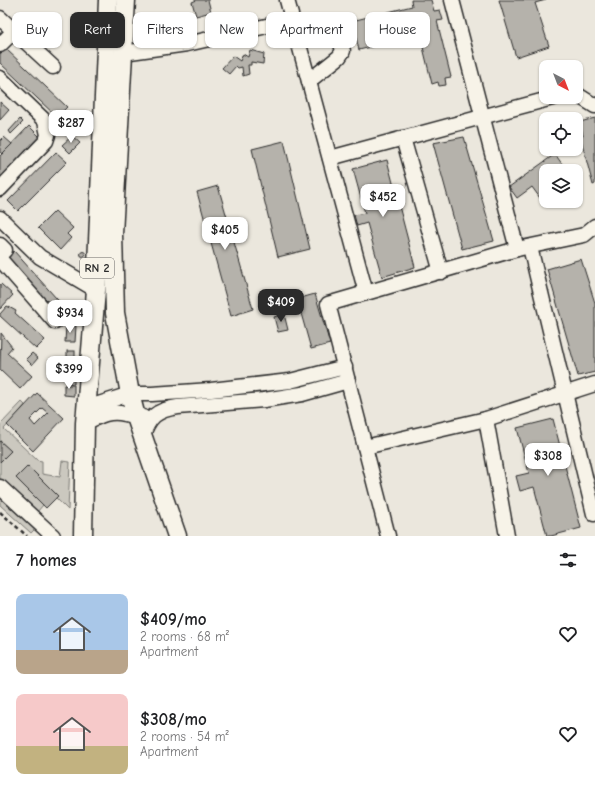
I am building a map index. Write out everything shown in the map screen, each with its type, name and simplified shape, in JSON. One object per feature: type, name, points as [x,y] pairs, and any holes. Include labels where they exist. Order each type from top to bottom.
[{"type":"main road","name":"RN 2","points":[[83,536],[86,415],[96,290],[108,0]]},
{"type":"main road","name":"RN 2","points":[[126,0],[113,234],[115,313],[130,394],[136,417],[177,536]]},
{"type":"lane","points":[[287,0],[290,12]]},
{"type":"lane","points":[[452,0],[483,117],[524,248],[566,393],[594,514]]},
{"type":"lane","points":[[0,18],[12,29]]},
{"type":"lane","points":[[123,53],[187,44],[266,29]]},
{"type":"lane","points":[[0,45],[12,33]]},
{"type":"lane","points":[[32,48],[53,67]]},
{"type":"lane","points":[[300,48],[366,293]]},
{"type":"lane","points":[[309,82],[339,58],[343,51],[342,48]]},
{"type":"lane","points":[[0,78],[45,121],[48,135],[46,141],[0,189]]},
{"type":"lane","points":[[583,98],[595,106]]},
{"type":"lane","points":[[330,158],[539,102]]},
{"type":"lane","points":[[403,138],[441,272]]},
{"type":"lane","points":[[0,218],[40,257],[96,290]]},
{"type":"lane","points":[[388,536],[328,304],[524,248],[584,235],[594,229]]},
{"type":"lane","points":[[0,245],[5,250],[0,255]]},
{"type":"lane","points":[[0,259],[55,322]]},
{"type":"lane","points":[[86,415],[130,394],[211,390],[347,374]]},
{"type":"lane","points":[[86,415],[117,412],[136,417],[146,417],[172,408],[264,400],[302,394],[347,374]]},
{"type":"lane","points":[[365,447],[486,419],[595,384]]},
{"type":"lane","points":[[142,437],[145,428],[154,414]]},
{"type":"lane","points":[[486,419],[507,536]]},
{"type":"lane","points":[[0,487],[37,531],[53,536]]},
{"type":"path","points":[[0,512],[27,536]]},
{"type":"shaded area","points":[[22,402],[25,405],[4,429],[37,460],[42,461],[42,474],[60,477],[62,461],[70,462],[68,510],[56,498],[58,496],[28,466],[16,478],[43,505],[37,512],[0,478],[0,462],[11,451],[0,441],[0,425]]},
{"type":"shaded area","points":[[0,494],[36,528],[31,533],[0,505]]},
{"type":"building","points":[[197,0],[208,0],[211,12],[205,12],[205,14],[197,16],[197,12],[195,12],[192,2]]},
{"type":"building","points":[[411,0],[431,0],[434,11],[440,10],[443,20],[437,21],[451,77],[445,78],[446,85],[439,86],[438,82],[432,84],[423,48],[430,48],[430,12],[388,12],[412,6]]},
{"type":"building","points":[[499,0],[546,0],[535,3],[549,46],[516,57]]},
{"type":"building","points":[[365,18],[365,48],[367,48],[359,50],[357,42],[357,20]]},
{"type":"building","points":[[5,48],[67,107],[57,117],[0,63],[0,54]]},
{"type":"building","points":[[250,50],[264,54],[263,64],[251,62],[251,65],[248,65],[249,74],[243,76],[242,67],[238,68],[236,66],[229,74],[222,68],[233,56],[240,61],[243,54],[248,57]]},
{"type":"building","points":[[0,102],[9,110],[0,120]]},
{"type":"building","points":[[595,118],[595,184],[593,185],[583,147],[583,121]]},
{"type":"building","points":[[20,119],[23,122],[11,134],[9,131]]},
{"type":"building","points":[[89,121],[93,121],[93,125],[89,125]]},
{"type":"building","points":[[29,126],[40,137],[0,178],[0,156]]},
{"type":"building","points":[[72,136],[80,143],[70,153],[62,145]]},
{"type":"building","points":[[4,137],[12,144],[2,154],[0,152],[0,141]]},
{"type":"building","points":[[464,137],[494,241],[462,249],[433,143]]},
{"type":"building","points":[[284,141],[310,249],[278,257],[252,149]]},
{"type":"building","points":[[56,152],[67,162],[18,211],[8,201]]},
{"type":"building","points":[[552,156],[556,156],[562,164],[541,164]]},
{"type":"building","points":[[387,160],[415,267],[382,277],[367,223],[357,226],[354,215],[365,213],[353,169]]},
{"type":"building","points":[[539,165],[539,197],[532,187],[517,198],[509,187]]},
{"type":"building","points":[[218,186],[253,309],[231,316],[197,192]]},
{"type":"building","points":[[55,211],[73,228],[67,234],[71,238],[60,250],[38,228]]},
{"type":"building","points":[[14,251],[65,308],[56,316],[5,259]]},
{"type":"building","points":[[81,252],[85,252],[85,256],[81,256]]},
{"type":"building","points":[[581,259],[595,303],[595,372],[578,376],[547,269]]},
{"type":"building","points":[[1,284],[13,295],[0,309],[0,285]]},
{"type":"building","points":[[315,294],[330,344],[311,349],[297,299]]},
{"type":"building","points":[[280,298],[283,310],[272,313],[269,301]]},
{"type":"building","points":[[7,306],[16,311],[15,313],[45,340],[36,349],[0,316]]},
{"type":"building","points":[[284,314],[288,330],[278,332],[274,317]]},
{"type":"building","points":[[66,326],[76,326],[75,342],[65,342]]},
{"type":"building","points":[[1,333],[12,347],[7,353],[32,376],[20,389],[0,370]]},
{"type":"building","points":[[67,351],[75,351],[75,360],[67,360]]},
{"type":"building","points":[[32,353],[38,358],[32,365],[26,359]]},
{"type":"building","points":[[68,373],[74,374],[74,384],[67,383]]},
{"type":"building","points":[[64,385],[74,385],[74,396],[64,395]]},
{"type":"building","points":[[37,393],[64,418],[33,451],[7,425]],"holes":[[[42,408],[48,413],[35,426],[30,420]]]},
{"type":"building","points":[[553,419],[581,528],[547,536],[534,487],[520,491],[516,476],[529,473],[517,428]]},
{"type":"building","points":[[0,441],[11,451],[0,462]]},
{"type":"building","points":[[28,466],[58,496],[46,508],[16,478]]}]
